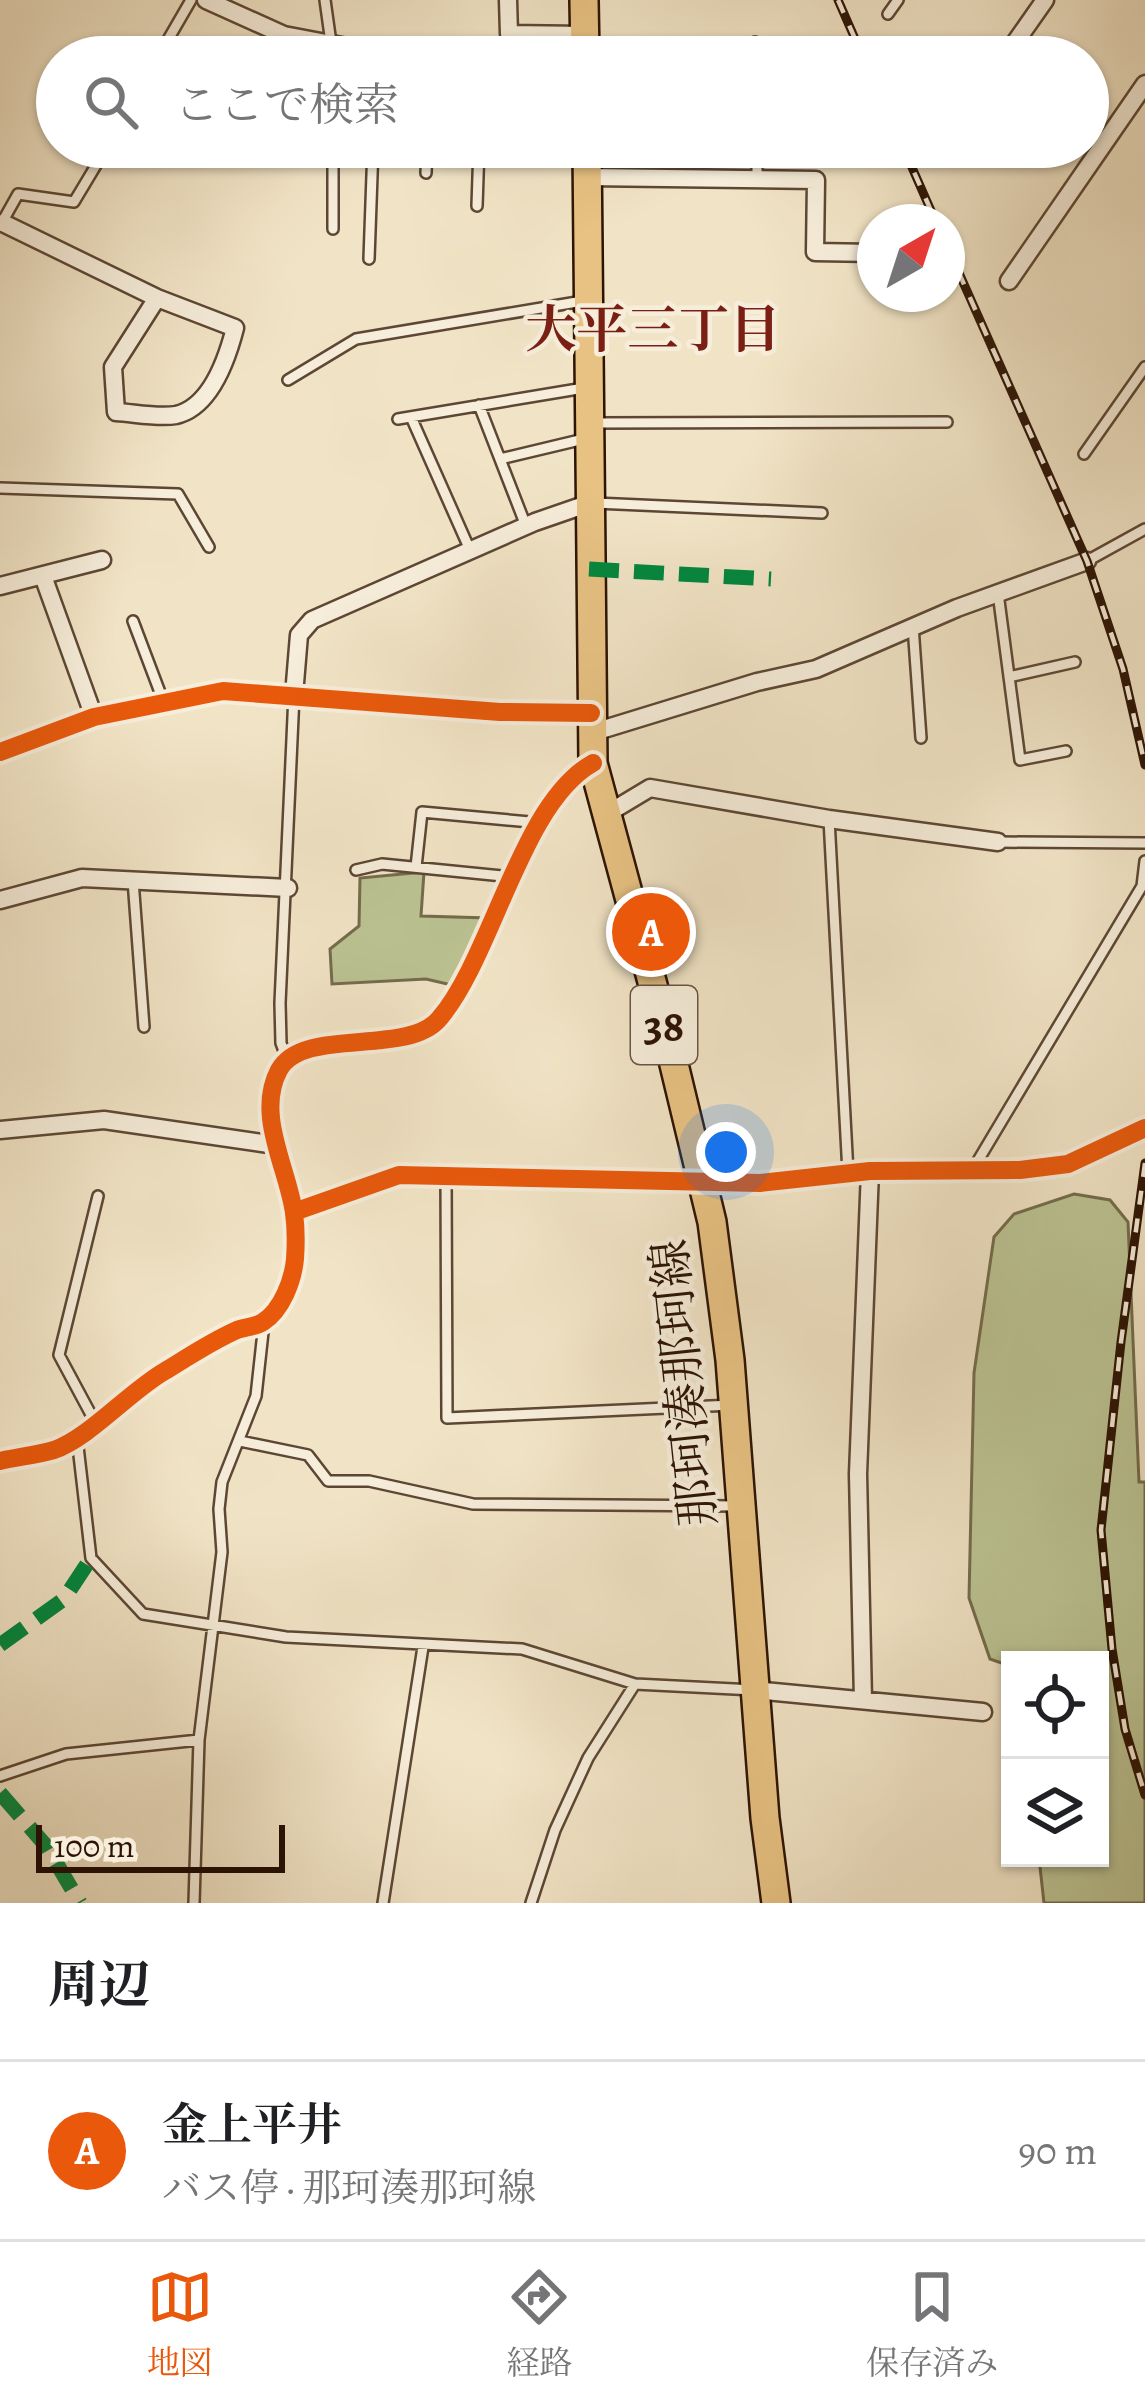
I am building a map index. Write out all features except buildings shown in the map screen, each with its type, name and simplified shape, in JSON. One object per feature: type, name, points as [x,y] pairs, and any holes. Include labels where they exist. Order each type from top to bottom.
[{"type":"main road","points":[[584,0],[585,36]]},
{"type":"main road","name":"那珂湊那珂線","points":[[587,168],[593,763],[704,1180],[734,1405],[776,1903]]},
{"type":"street","points":[[206,0],[235,8],[287,36]]},
{"type":"street","points":[[508,0],[509,34],[522,36]]},
{"type":"street","points":[[1020,36],[1045,0]]},
{"type":"street","points":[[1109,136],[1145,84]]},
{"type":"street","points":[[1009,280],[1087,168]]},
{"type":"street","points":[[587,177],[816,180],[815,252],[857,253]]},
{"type":"street","points":[[2,224],[157,298],[235,328],[226,360],[200,401],[176,415],[116,412],[113,367],[157,298]]},
{"type":"street","points":[[294,695],[299,634],[312,620],[526,526],[590,503]]},
{"type":"street","points":[[0,586],[102,560]]},
{"type":"street","points":[[0,752],[94,717],[224,692],[591,723],[816,669],[913,626],[1087,561]]},
{"type":"street","points":[[43,576],[94,717]]},
{"type":"street","points":[[0,1461],[55,1450],[77,1438],[159,1374],[237,1330],[264,1322],[283,1300],[295,1260],[294,1212],[276,1145],[271,1102],[278,1072],[287,1059],[327,1047],[404,1036],[434,1024],[457,991],[542,823],[572,776],[593,763]]},
{"type":"street","points":[[605,814],[650,788],[998,842]]},
{"type":"street","points":[[0,900],[82,878],[288,888]]},
{"type":"street","points":[[0,1130],[104,1120],[276,1145]]},
{"type":"street","points":[[294,1212],[399,1175],[760,1183],[870,1171],[1020,1170],[1068,1164],[1145,1127]]},
{"type":"street","points":[[863,1700],[858,1474],[870,1171]]},
{"type":"street","points":[[755,1690],[983,1712]]},
{"type":"lane","points":[[170,36],[191,0]]},
{"type":"lane","points":[[325,0],[330,36]]},
{"type":"lane","points":[[888,14],[898,0]]},
{"type":"lane","points":[[2,224],[18,194],[74,202],[94,168]]},
{"type":"lane","points":[[333,168],[333,229]]},
{"type":"lane","points":[[369,260],[373,168]]},
{"type":"lane","points":[[426,168],[426,173]]},
{"type":"lane","points":[[477,206],[478,168]]},
{"type":"lane","points":[[757,168],[757,178]]},
{"type":"lane","points":[[288,380],[356,339],[588,300]]},
{"type":"lane","points":[[1084,454],[1145,367]]},
{"type":"lane","points":[[398,419],[589,387]]},
{"type":"lane","points":[[479,405],[526,526]]},
{"type":"lane","points":[[411,417],[470,550]]},
{"type":"lane","points":[[500,460],[590,430],[946,422]]},
{"type":"lane","points":[[0,488],[178,494],[209,547]]},
{"type":"lane","points":[[590,503],[822,513]]},
{"type":"lane","points":[[1087,561],[1145,529]]},
{"type":"lane","points":[[998,593],[1020,760],[1066,752]]},
{"type":"lane","points":[[133,621],[164,703]]},
{"type":"lane","points":[[913,626],[921,738]]},
{"type":"lane","points":[[1009,677],[1075,662]]},
{"type":"lane","points":[[287,1059],[281,1043],[280,1003],[294,695]]},
{"type":"lane","points":[[416,867],[422,812],[542,823]]},
{"type":"lane","points":[[830,819],[848,1174]]},
{"type":"lane","points":[[998,842],[1145,843]]},
{"type":"lane","points":[[973,1169],[1142,886],[1145,861]]},
{"type":"lane","points":[[356,870],[382,864],[513,877]]},
{"type":"lane","points":[[133,880],[144,1027]]},
{"type":"lane","points":[[446,1175],[447,1418],[734,1405]]},
{"type":"lane","points":[[94,1422],[58,1355],[98,1196]]},
{"type":"lane","points":[[194,1903],[199,1739],[221,1552],[222,1482],[256,1396],[264,1322]]},
{"type":"lane","points":[[77,1438],[91,1558],[143,1614],[211,1628],[423,1647],[462,1643],[522,1649],[634,1684],[755,1690]]},
{"type":"lane","points":[[240,1441],[308,1455],[328,1481],[369,1481],[473,1504],[742,1506]]},
{"type":"lane","points":[[383,1903],[423,1647]]},
{"type":"lane","points":[[531,1903],[555,1830],[588,1758],[634,1684]]},
{"type":"lane","points":[[0,1776],[66,1754],[199,1739]]},
{"type":"green space","points":[[424,872],[421,916],[488,918],[456,986],[426,979],[332,984],[330,949],[359,926],[360,878]]},
{"type":"green space","points":[[1074,1194],[1110,1200],[1128,1222],[1139,1482],[1145,1482],[1145,1903],[1044,1903],[1040,1867],[1109,1867],[1109,1651],[1001,1651],[1001,1663],[990,1659],[969,1598],[974,1373],[994,1237],[1014,1214]]},
{"type":"railway","points":[[838,0],[854,36]]},
{"type":"railway","points":[[912,168],[928,204]]},
{"type":"railway","points":[[965,286],[1087,561],[1123,669],[1145,765]]},
{"type":"railway","points":[[1145,1163],[1101,1530],[1125,1729],[1145,1795]]},
{"type":"marked path","points":[[589,569],[771,579]]},
{"type":"marked path","points":[[0,1645],[64,1599],[91,1558]]},
{"type":"marked path","points":[[0,1793],[47,1847],[80,1903]]},
{"type":"cycle path","points":[[0,752],[94,717],[223,691],[500,712],[591,713]]},
{"type":"cycle path","points":[[0,1461],[67,1444],[165,1371],[228,1334],[263,1322],[276,1310],[292,1276],[296,1242],[291,1196],[270,1105],[279,1070],[291,1057],[309,1049],[403,1037],[439,1019],[476,958],[546,811],[568,783],[593,763]]},
{"type":"cycle path","points":[[294,1212],[399,1175],[760,1183],[870,1171],[1020,1170],[1068,1164],[1145,1128]]},
{"type":"place","name":"金上平井","points":[[651,932]]},
{"type":"district","name":"大平三丁目","points":[[653,329]]}]
